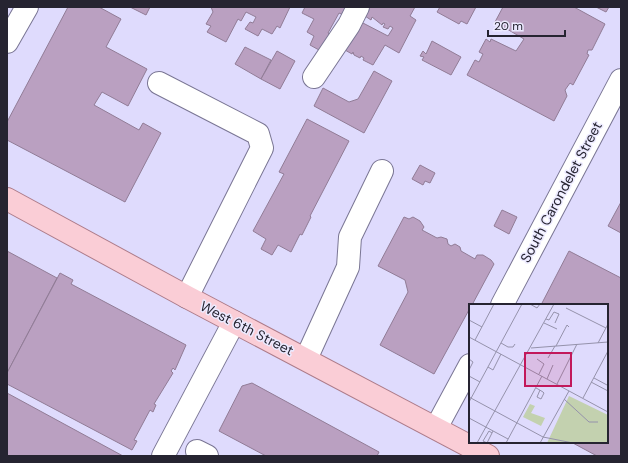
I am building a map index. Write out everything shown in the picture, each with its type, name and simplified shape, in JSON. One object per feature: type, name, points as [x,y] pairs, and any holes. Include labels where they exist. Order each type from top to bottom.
[{"type":"main road","name":"West 6th Street","points":[[7,199],[187,297],[488,456]]},
{"type":"street","points":[[7,42],[26,7]]},
{"type":"street","points":[[314,77],[349,25],[358,7]]},
{"type":"street","name":"South Carondelet Street","points":[[503,304],[621,80]]},
{"type":"street","points":[[159,83],[258,134],[262,148],[187,297]]},
{"type":"street","points":[[306,359],[348,267],[350,237],[382,171]]},
{"type":"street","points":[[163,456],[234,322]]},
{"type":"street","points":[[436,428],[469,367]]},
{"type":"building","points":[[68,7],[99,7],[121,19],[106,47],[147,69],[128,106],[102,92],[94,105],[139,130],[143,123],[161,133],[125,202],[7,140],[7,122]]},
{"type":"building","points":[[130,7],[150,7],[146,15]]},
{"type":"building","points":[[211,7],[290,7],[280,28],[277,26],[272,34],[262,29],[258,36],[245,29],[250,22],[253,23],[256,17],[246,12],[241,21],[238,19],[226,42],[207,32],[211,26],[206,24],[213,12]]},
{"type":"building","points":[[305,7],[356,7],[350,18],[339,13],[328,33],[333,36],[319,50],[310,45],[314,36],[307,32],[314,19],[302,13]]},
{"type":"building","points":[[368,7],[415,7],[410,16],[416,20],[399,53],[385,45],[373,65],[363,60],[364,58],[361,56],[360,58],[354,55],[353,52],[352,54],[345,50],[361,22],[388,36],[393,28],[390,26],[388,29],[383,27],[385,24],[383,23],[382,25],[372,17],[371,20],[365,16]]},
{"type":"building","points":[[440,7],[476,7],[467,24],[461,21],[459,24],[437,12]]},
{"type":"building","points":[[503,7],[574,7],[605,24],[592,50],[588,50],[587,54],[589,55],[573,85],[570,83],[565,90],[567,96],[554,121],[467,75],[475,60],[479,62],[483,54],[479,52],[486,39],[490,42],[491,39],[516,51],[524,39],[495,22]]},
{"type":"building","points":[[596,7],[609,7],[606,12]]},
{"type":"building","points":[[432,41],[461,57],[451,75],[422,60],[424,57],[420,56],[423,51],[426,54]]},
{"type":"building","points":[[245,47],[271,60],[261,79],[235,64]]},
{"type":"building","points":[[277,51],[295,61],[280,89],[261,79]]},
{"type":"building","points":[[374,71],[392,81],[364,133],[314,106],[323,88],[349,102],[358,99]]},
{"type":"building","points":[[307,119],[349,141],[310,216],[311,217],[302,235],[300,234],[291,252],[278,245],[272,255],[261,249],[266,239],[253,231],[284,174],[279,172]]},
{"type":"building","points":[[420,165],[435,173],[430,183],[425,181],[423,185],[412,179]]},
{"type":"building","points":[[621,202],[621,233],[608,226]]},
{"type":"building","points":[[502,210],[517,217],[509,234],[494,226]]},
{"type":"building","points":[[404,217],[409,219],[413,217],[420,221],[424,227],[422,230],[437,238],[441,237],[447,239],[448,244],[451,246],[455,244],[460,247],[461,251],[475,259],[477,255],[483,255],[494,264],[473,304],[469,304],[469,310],[434,374],[380,345],[408,292],[405,280],[378,266]]},
{"type":"building","points":[[7,251],[57,278],[7,373]]},
{"type":"building","points":[[569,251],[621,278],[621,456],[597,456],[573,443],[608,443],[608,304],[542,304]]},
{"type":"building","points":[[60,273],[73,280],[71,284],[186,345],[175,370],[173,368],[171,371],[173,373],[154,404],[156,405],[153,412],[150,410],[134,440],[137,441],[132,450],[7,384],[7,373]]},
{"type":"building","points":[[252,383],[379,452],[377,456],[266,456],[219,431],[242,386]]},
{"type":"building","points":[[7,393],[123,456],[7,456]]}]
